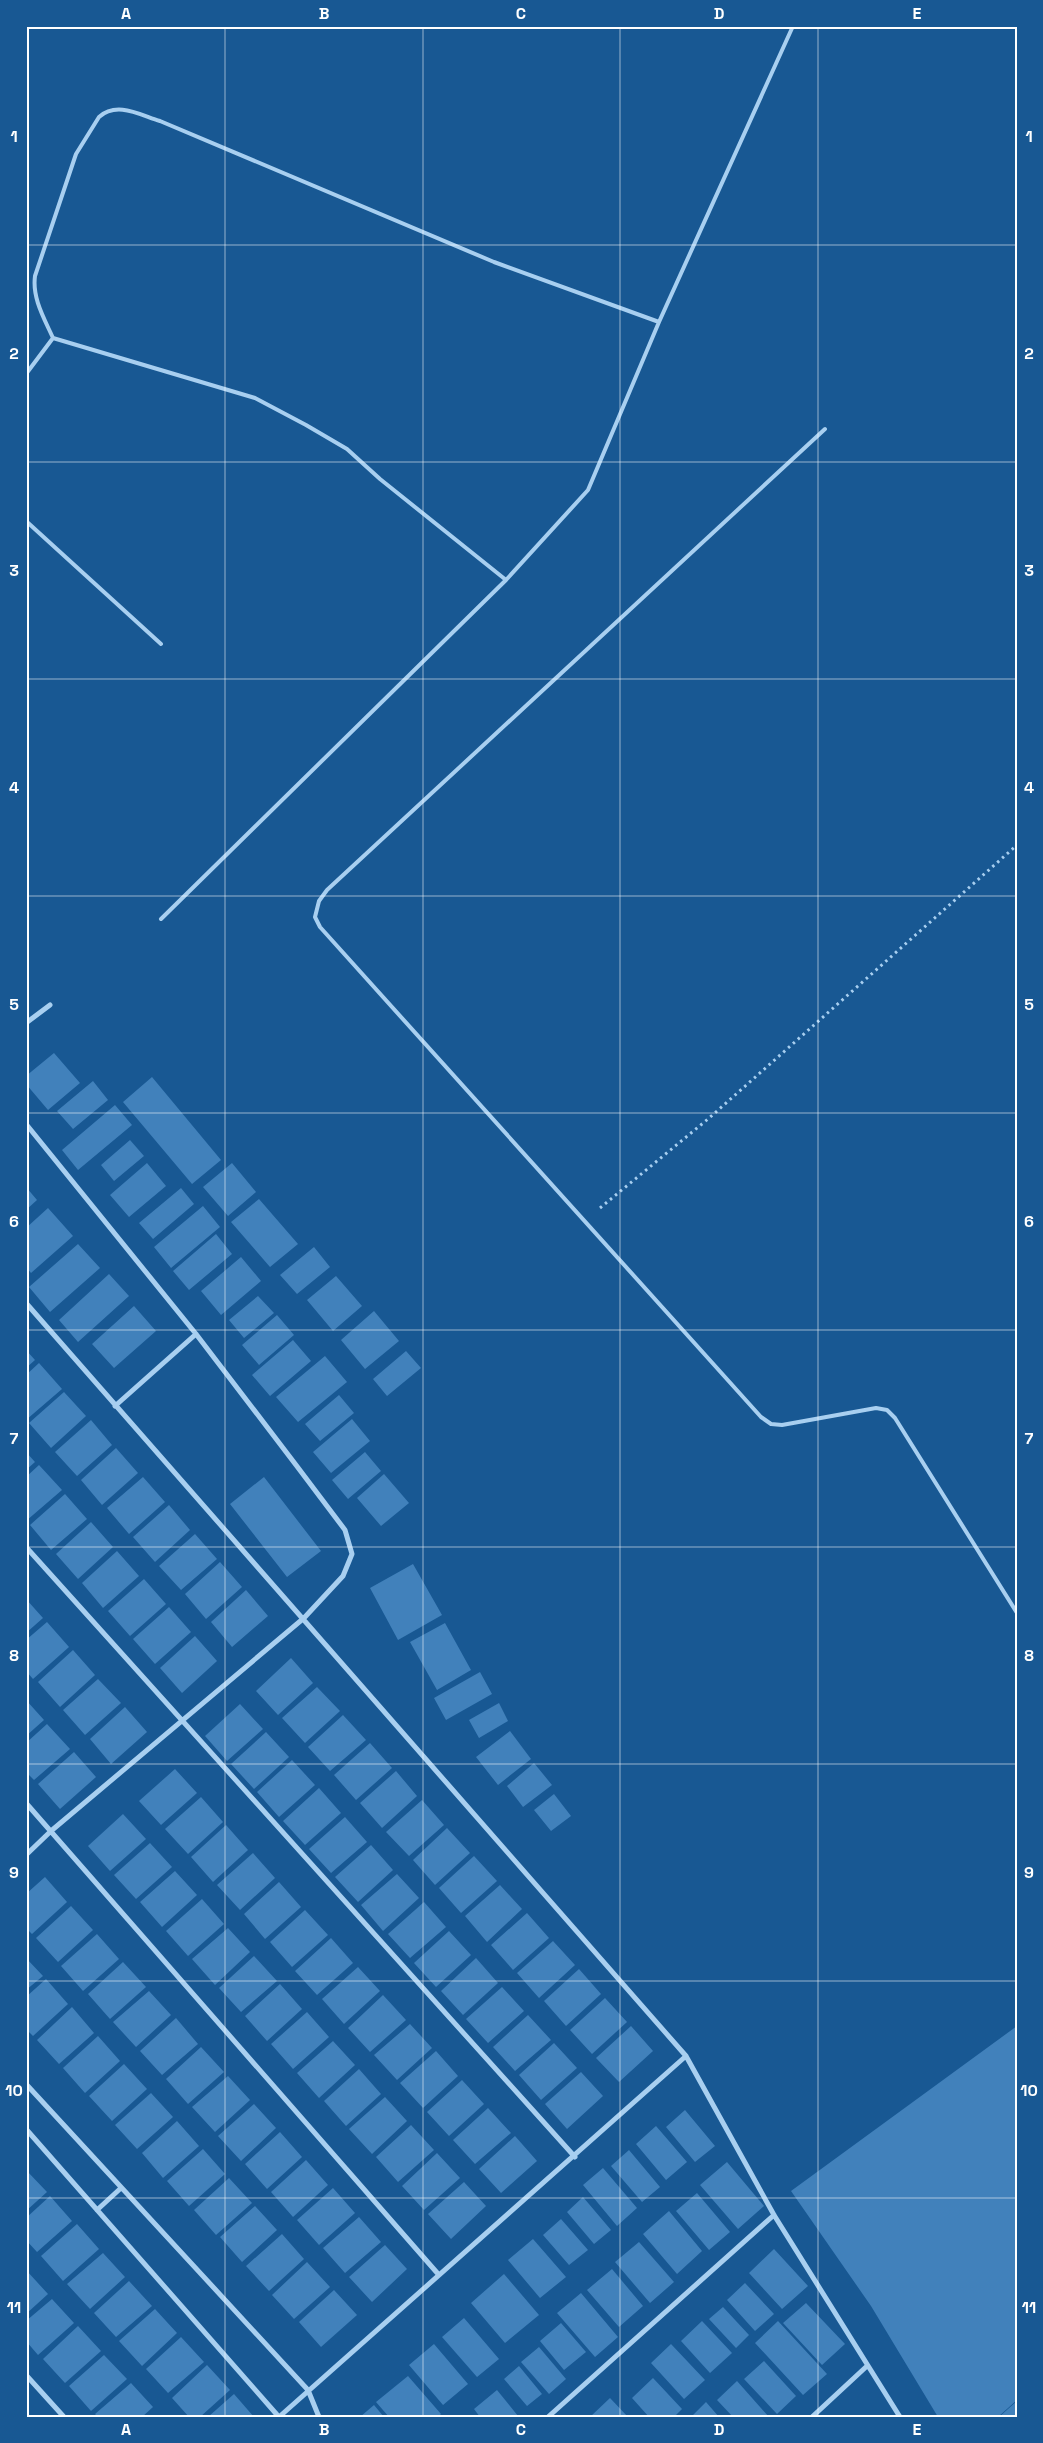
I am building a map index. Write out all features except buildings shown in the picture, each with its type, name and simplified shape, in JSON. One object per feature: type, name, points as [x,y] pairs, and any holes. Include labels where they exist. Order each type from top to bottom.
[{"type":"street","points":[[26,1023],[50,1005]]},
{"type":"street","points":[[26,1124],[196,1334],[345,1530],[352,1554],[342,1576],[304,1618],[184,1721],[51,1831],[26,1855]]},
{"type":"street","points":[[26,1303],[686,2056],[774,2215],[900,2417]]},
{"type":"street","points":[[115,1406],[196,1334]]},
{"type":"street","points":[[26,1547],[575,2157]]},
{"type":"street","points":[[26,1803],[439,2274]]},
{"type":"street","points":[[26,2129],[279,2417],[439,2274],[575,2157],[686,2056]]},
{"type":"street","points":[[26,2084],[308,2390],[319,2417]]},
{"type":"street","points":[[96,2210],[121,2188]]},
{"type":"street","points":[[548,2417],[774,2215]]},
{"type":"street","points":[[812,2417],[868,2366]]},
{"type":"street","points":[[26,2375],[64,2417]]},
{"type":"lane","points":[[161,920],[506,580],[588,490],[659,322],[793,26]]},
{"type":"lane","points":[[52,338],[36,298],[35,276],[76,154],[99,117],[104,113],[119,108],[160,122],[494,262],[659,322]]},
{"type":"lane","points":[[26,374],[52,338]]},
{"type":"lane","points":[[52,338],[255,398],[297,420],[347,449],[380,479],[506,580]]},
{"type":"lane","points":[[825,429],[335,884],[319,901],[315,910],[315,917],[320,927],[761,1417],[771,1424],[782,1425],[876,1408],[887,1410],[895,1418],[1017,1613]]},
{"type":"lane","points":[[26,521],[160,644]]},
{"type":"path","points":[[585,1221],[708,1119],[1017,846]]}]
